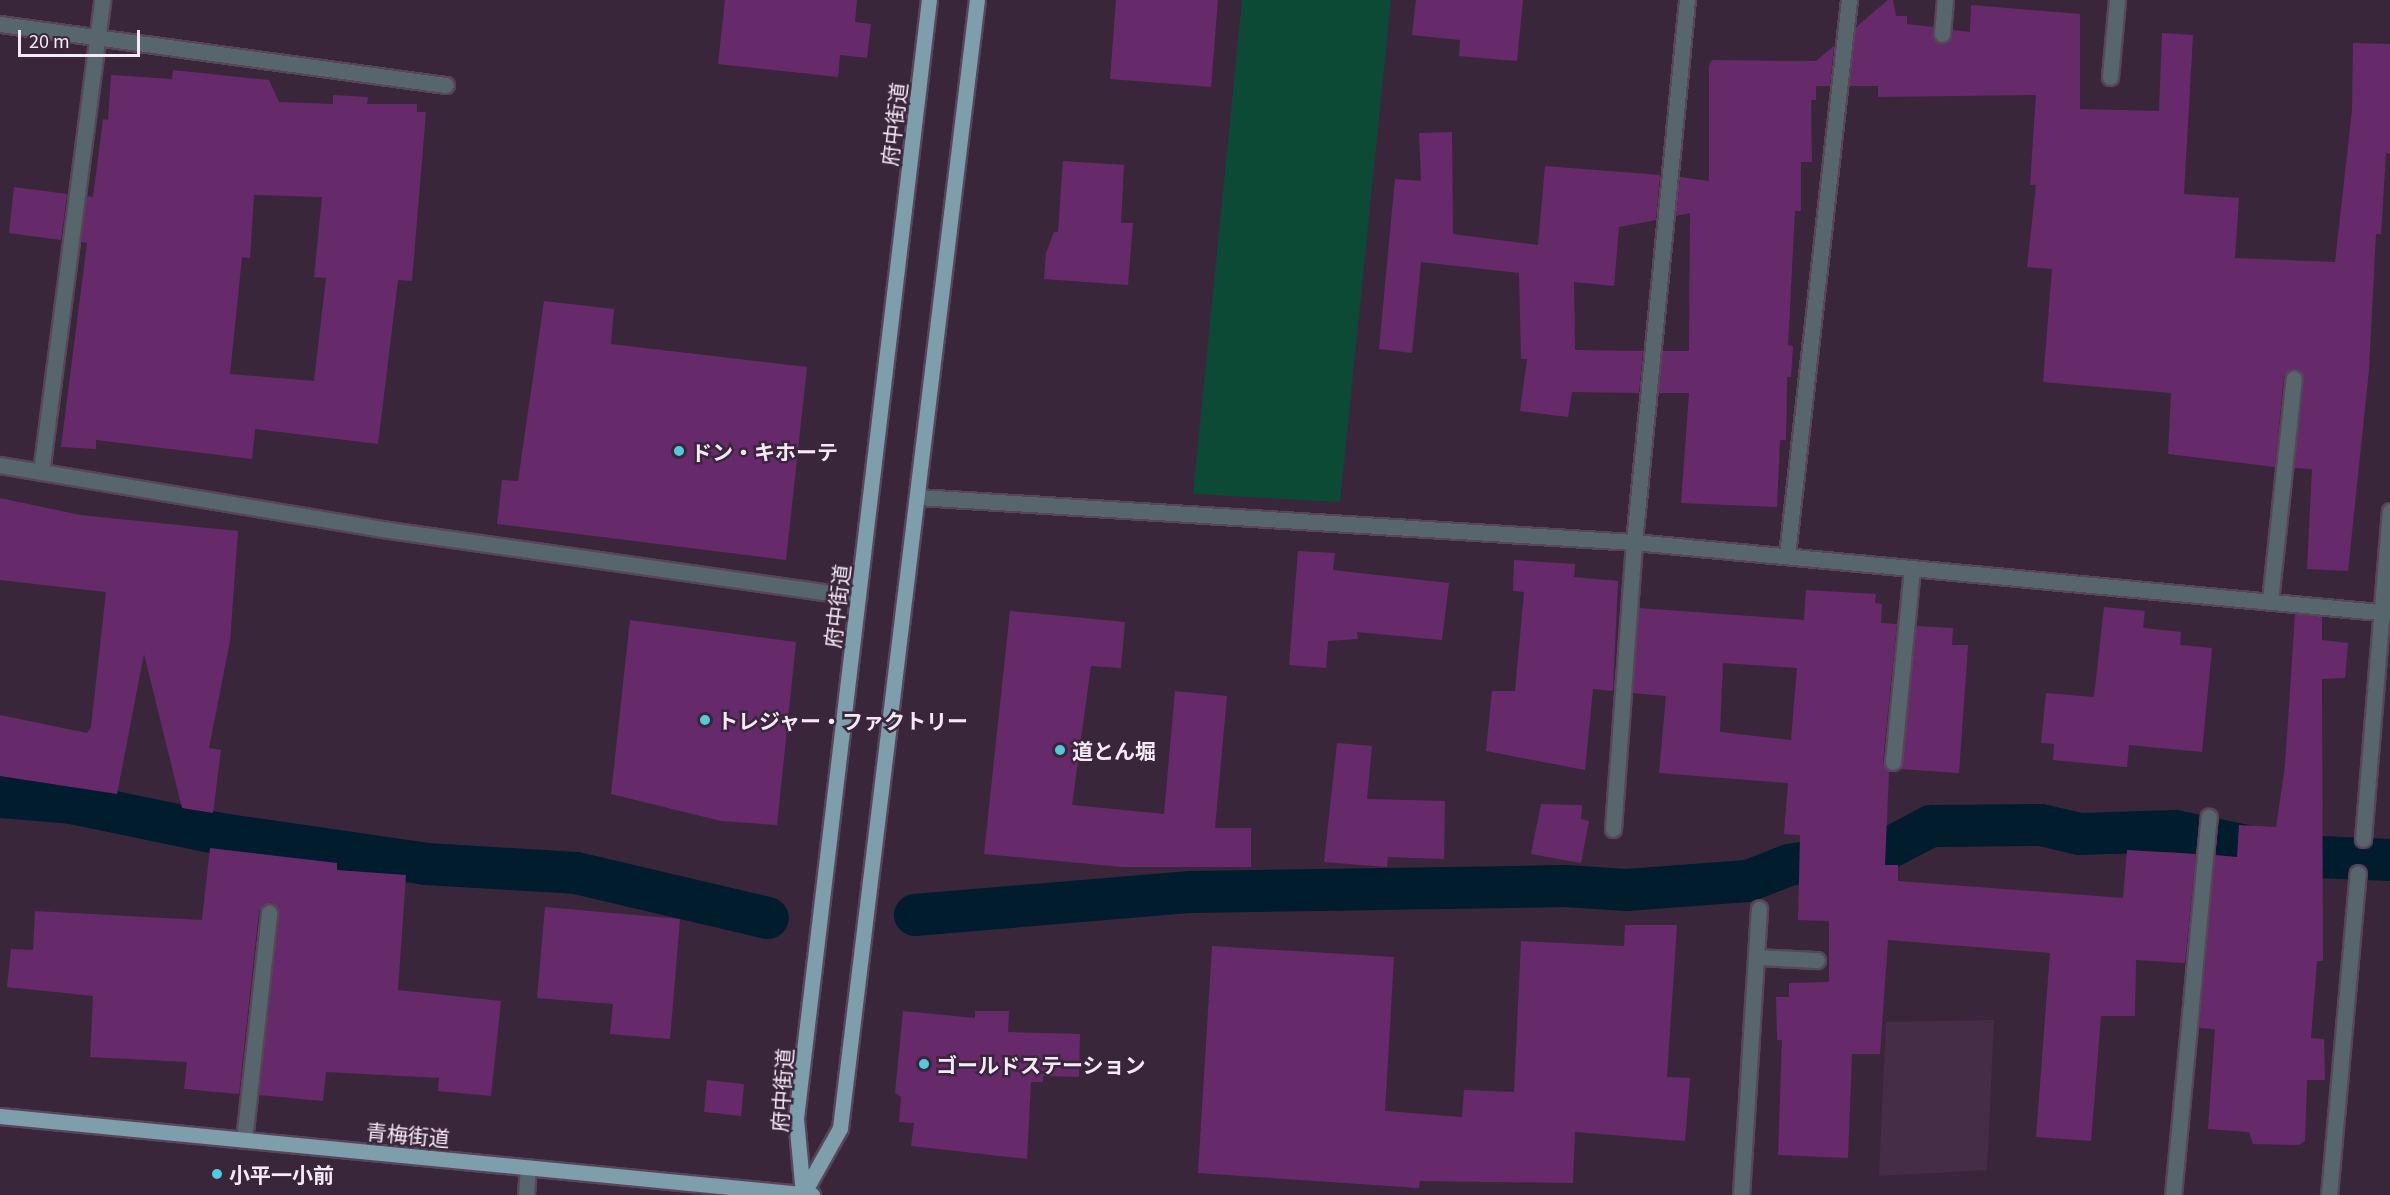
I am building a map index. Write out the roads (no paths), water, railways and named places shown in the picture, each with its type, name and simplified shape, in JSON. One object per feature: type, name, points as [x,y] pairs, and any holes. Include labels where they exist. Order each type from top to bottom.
[{"type":"main road","name":"府中街道","points":[[808,1195],[796,1118],[929,0]]},
{"type":"main road","points":[[808,1195],[840,1128],[977,0]]},
{"type":"main road","name":"青梅街道","points":[[0,1116],[808,1195]]},
{"type":"street","points":[[40,472],[102,0]]},
{"type":"street","points":[[1612,830],[1634,542],[1687,0]]},
{"type":"street","points":[[1787,555],[1849,0]]},
{"type":"street","points":[[1942,34],[1945,0]]},
{"type":"street","points":[[2110,76],[2117,0]]},
{"type":"street","points":[[0,24],[447,85]]},
{"type":"street","points":[[2270,602],[2294,378]]},
{"type":"street","points":[[0,465],[388,530],[858,597]]},
{"type":"street","points":[[918,497],[1634,542],[2386,613]]},
{"type":"street","points":[[2363,839],[2386,613],[2390,511]]},
{"type":"street","points":[[1893,762],[1911,568]]},
{"type":"street","points":[[2173,1195],[2209,817]]},
{"type":"street","points":[[2329,1195],[2358,873]]},
{"type":"street","points":[[1742,1195],[1759,909]]},
{"type":"street","points":[[243,1140],[269,912]]},
{"type":"street","points":[[1756,957],[1817,960]]},
{"type":"street","points":[[526,1195],[528,1167]]},
{"type":"waterway","points":[[0,797],[71,803],[221,834],[426,864],[576,873],[768,918]]},
{"type":"waterway","points":[[915,915],[1191,892],[1566,886],[1626,890],[1748,881],[1789,865],[1887,849],[1931,826],[2041,825],[2079,834],[2175,831],[2296,856],[2390,860]]},
{"type":"place","name":"ドン・キホーテ","points":[[679,451]]},
{"type":"place","name":"トレジャー・ファクトリー","points":[[705,720]]},
{"type":"place","name":"道とん堀","points":[[1060,750]]},
{"type":"place","name":"ゴールドステーション","points":[[924,1064]]},
{"type":"place","name":"小平一小前","points":[[217,1174]]}]
